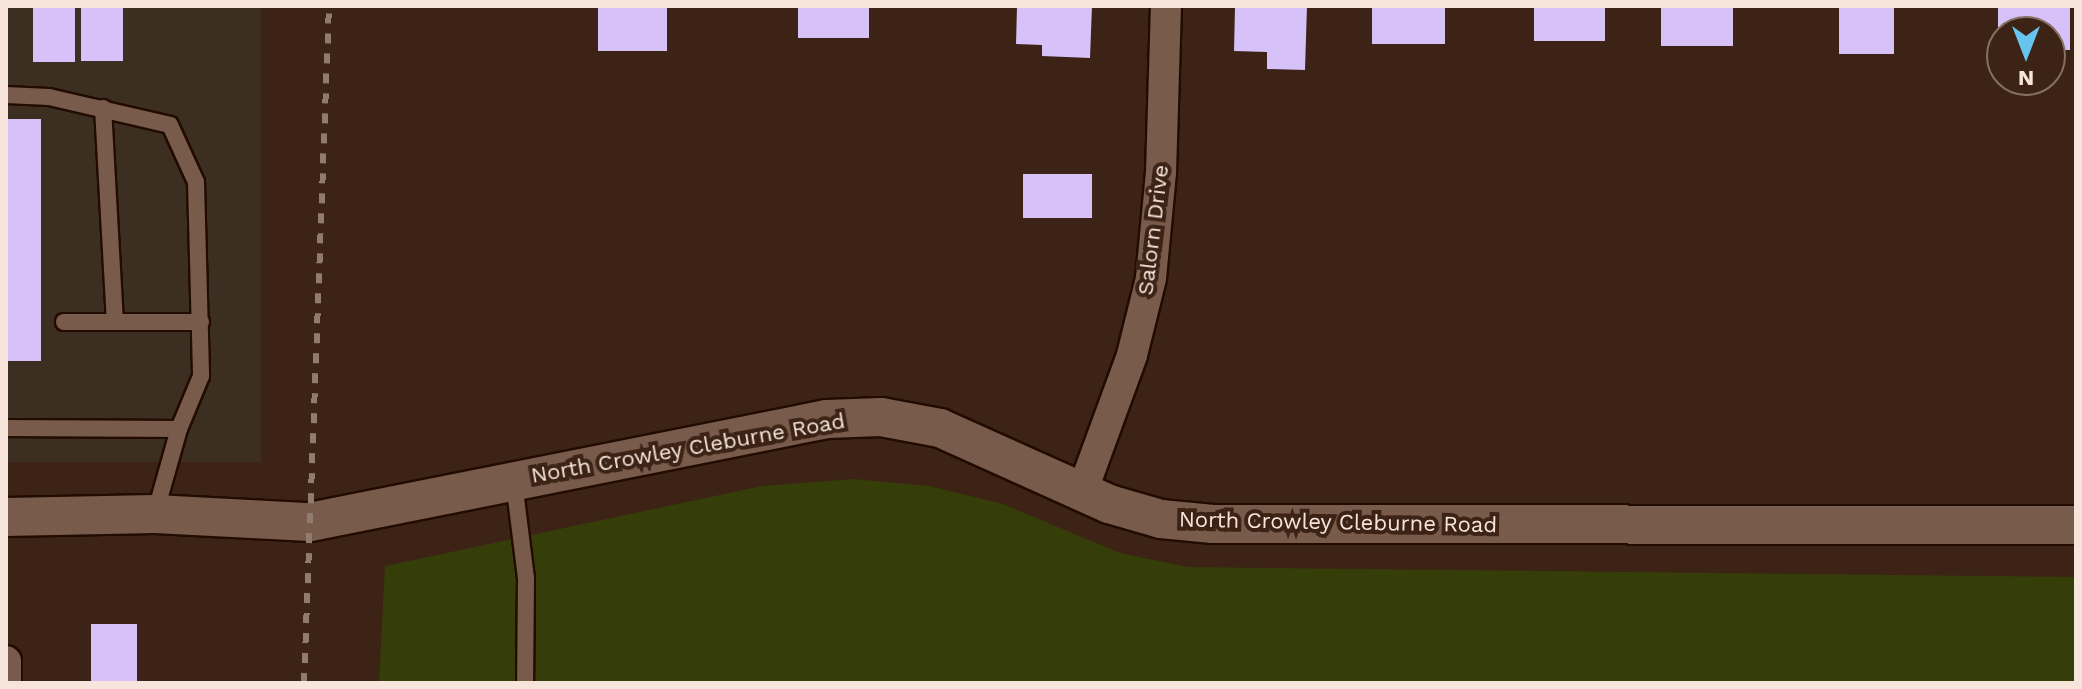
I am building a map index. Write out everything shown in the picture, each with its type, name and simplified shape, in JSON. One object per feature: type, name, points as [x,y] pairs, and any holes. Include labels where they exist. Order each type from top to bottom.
[{"type":"street","name":"Salorn Drive","points":[[1082,492],[1132,355],[1151,278],[1161,173],[1166,6]]},
{"type":"street","name":"North Crowley Cleburne Road","points":[[6,517],[155,514],[310,522],[827,419],[881,417],[940,428],[1082,492],[1161,519],[1213,524],[2076,525]]},
{"type":"street","points":[[6,661],[6,683]]},
{"type":"lane","points":[[6,95],[103,108],[170,125],[196,182],[201,376],[179,429],[155,514]]},
{"type":"lane","points":[[103,108],[115,322]]},
{"type":"lane","points":[[64,322],[201,322]]},
{"type":"lane","points":[[6,428],[179,429]]},
{"type":"lane","points":[[514,480],[526,578],[525,683]]},
{"type":"shaded area","points":[[6,6],[261,6],[261,462],[6,462]]},
{"type":"green space","points":[[853,479],[929,486],[1003,504],[1120,553],[1188,567],[2076,577],[2076,683],[379,683],[385,566],[762,486]]},
{"type":"building","points":[[33,6],[75,6],[75,62],[33,62]]},
{"type":"building","points":[[81,6],[123,6],[123,61],[81,61]]},
{"type":"building","points":[[598,6],[667,6],[667,51],[598,51]]},
{"type":"building","points":[[798,6],[869,6],[869,38],[798,38]]},
{"type":"building","points":[[1017,6],[1092,6],[1090,58],[1042,56],[1042,45],[1016,44]]},
{"type":"building","points":[[1235,6],[1307,6],[1305,70],[1267,69],[1267,52],[1234,51]]},
{"type":"building","points":[[1372,6],[1445,6],[1445,44],[1372,44]]},
{"type":"building","points":[[1534,6],[1605,6],[1605,41],[1534,41]]},
{"type":"building","points":[[1661,6],[1733,6],[1733,46],[1661,46]]},
{"type":"building","points":[[1839,6],[1894,6],[1894,54],[1839,54]]},
{"type":"building","points":[[1998,6],[2070,6],[2070,50],[2066,50],[2066,16],[1998,16]]},
{"type":"building","points":[[6,119],[41,119],[41,361],[6,361]]},
{"type":"building","points":[[1023,174],[1092,174],[1092,218],[1023,218]]},
{"type":"building","points":[[91,624],[137,624],[137,683],[91,683]]},
{"type":"railway","points":[[304,683],[329,6]]}]
